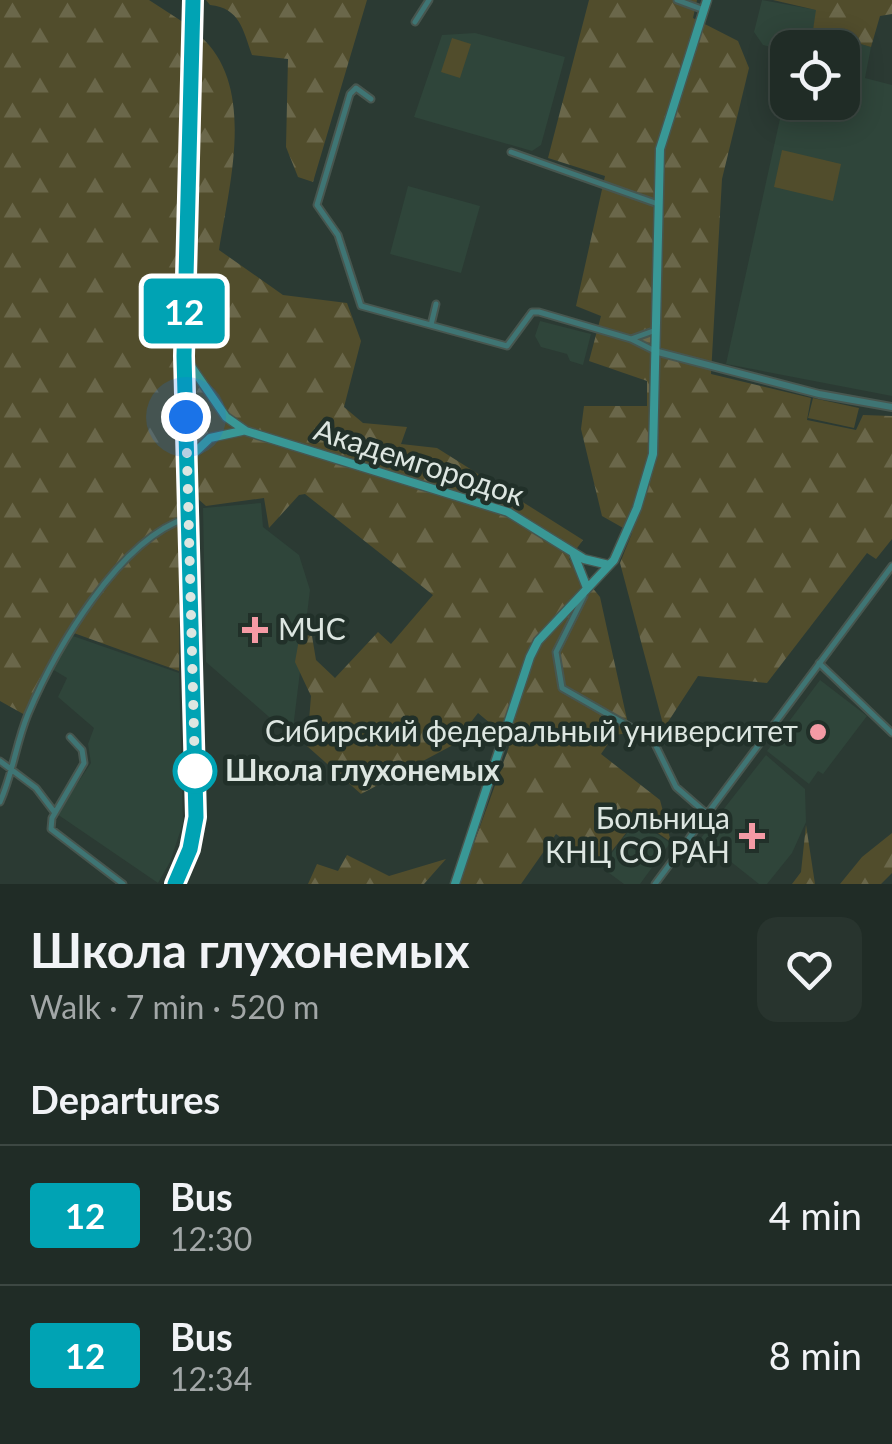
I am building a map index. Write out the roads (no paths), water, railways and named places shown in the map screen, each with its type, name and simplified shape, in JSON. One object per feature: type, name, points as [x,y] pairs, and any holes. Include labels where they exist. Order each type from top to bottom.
[{"type":"main road","points":[[173,884],[186,862],[196,817],[184,356],[194,0]]},
{"type":"main road","points":[[455,884],[538,641],[609,564],[638,508],[653,454],[662,134],[707,0]]},
{"type":"main road","points":[[184,356],[226,417],[246,431]]},
{"type":"main road","points":[[187,460],[210,438],[226,431],[246,431]]},
{"type":"main road","name":"Академгородок","points":[[246,431],[508,512],[571,552],[609,564]]},
{"type":"main road","points":[[571,552],[587,588]]},
{"type":"street","points":[[415,22],[429,0]]},
{"type":"street","points":[[676,0],[704,10]]},
{"type":"street","points":[[371,99],[356,88],[350,94],[318,205],[338,235],[361,306],[507,346],[532,312],[539,312],[631,338],[658,352],[819,394],[892,407]]},
{"type":"street","points":[[511,152],[658,204]]},
{"type":"street","points":[[431,325],[436,304]]},
{"type":"street","points":[[631,338],[656,330]]},
{"type":"street","points":[[0,802],[15,770],[18,744],[48,671],[101,591],[162,526],[188,518]]},
{"type":"street","points":[[655,884],[892,566]]},
{"type":"street","points":[[587,588],[556,652],[562,688],[651,738],[676,787],[708,814]]},
{"type":"street","points":[[820,663],[892,733]]},
{"type":"street","points":[[70,737],[82,750],[84,762],[54,814],[52,833],[123,884]]},
{"type":"street","points":[[0,761],[15,770],[54,814]]},
{"type":"place","name":"МЧС","points":[[255,630]]},
{"type":"place","name":"Сибирский федеральный университет","points":[[818,732]]},
{"type":"place","name":"Школа глухонемых","points":[[195,771]]},
{"type":"place","name":"Больница КНЦ СО РАН","points":[[752,836]]}]
